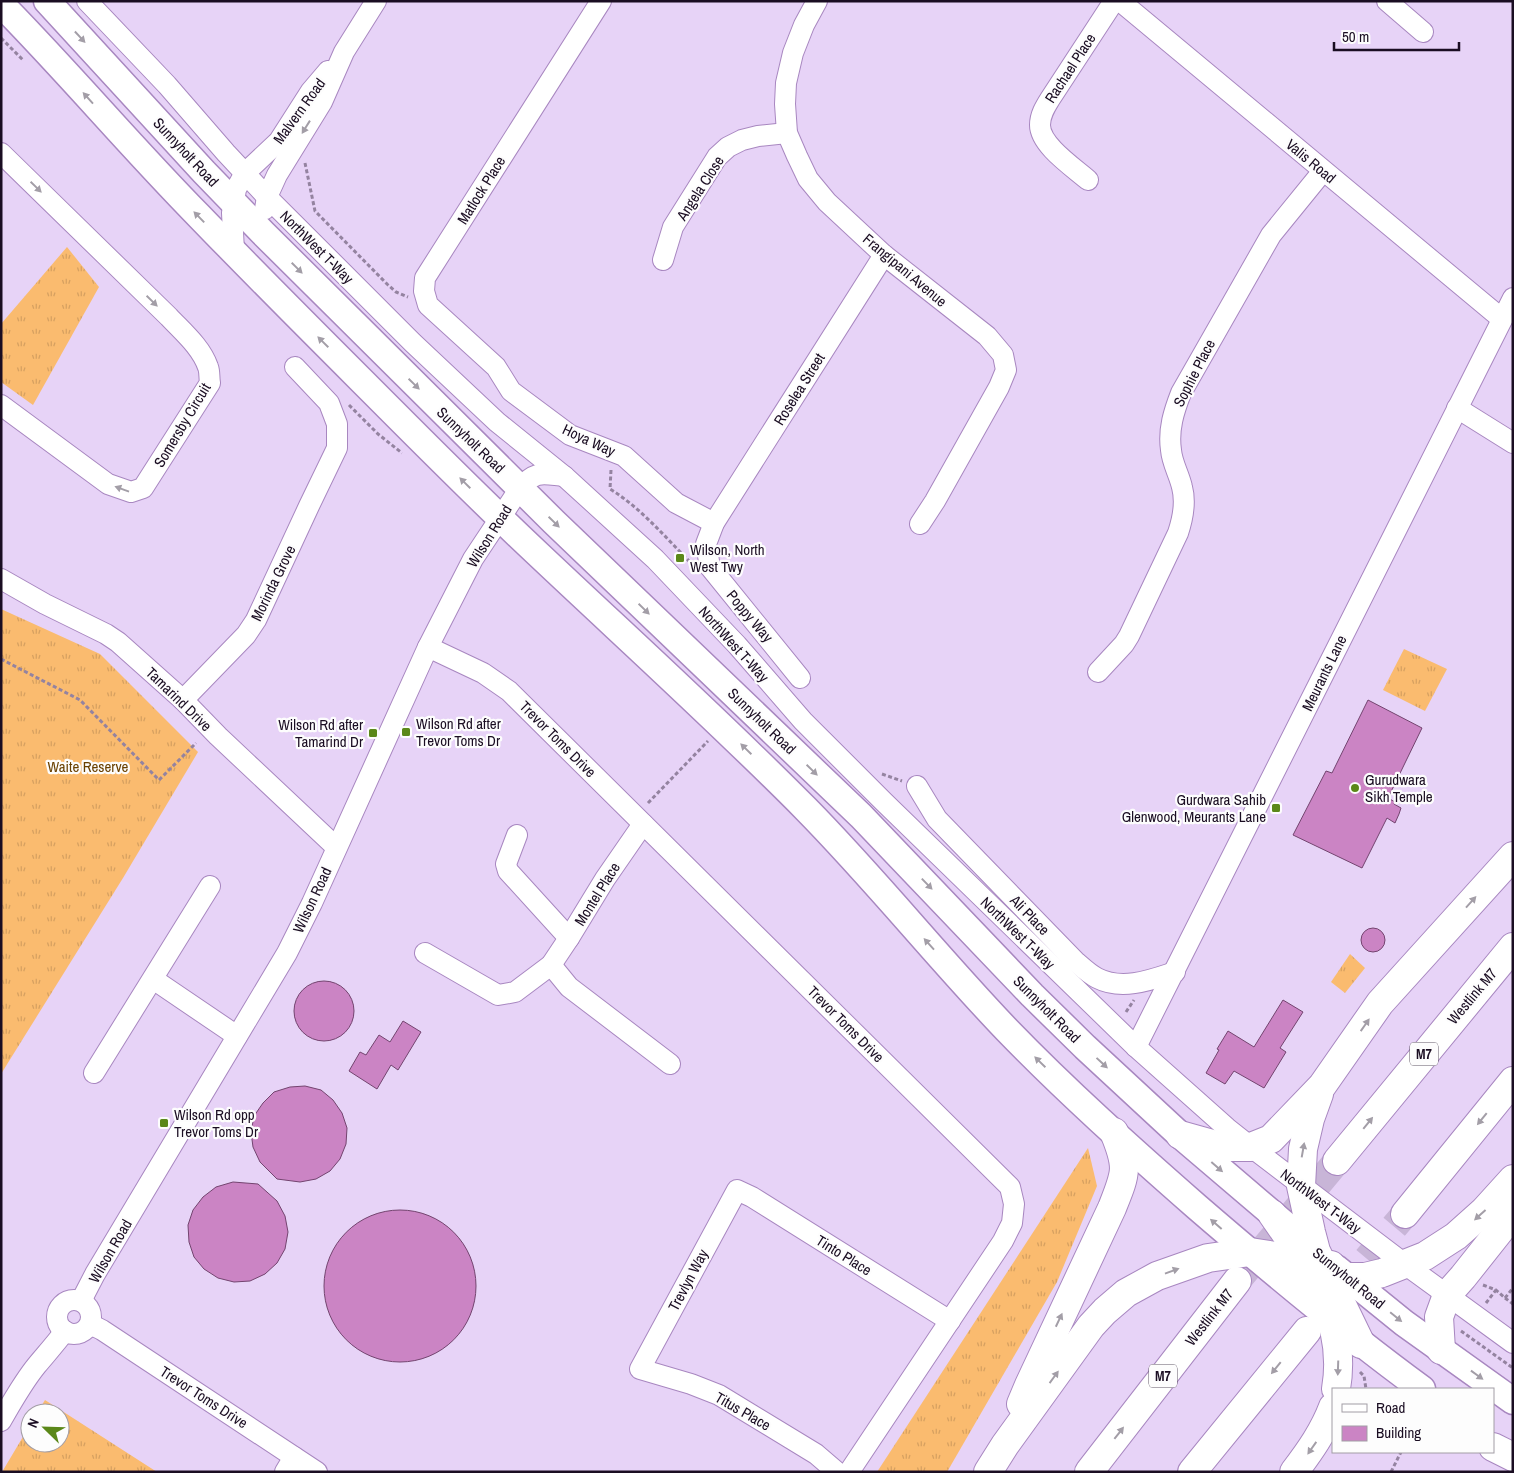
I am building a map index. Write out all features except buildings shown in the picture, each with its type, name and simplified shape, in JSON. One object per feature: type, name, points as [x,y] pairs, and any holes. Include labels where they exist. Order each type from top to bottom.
[{"type":"highway","points":[[1180,1135],[1223,1147],[1251,1147],[1271,1139],[1322,1086],[1380,1003],[1513,856]]},
{"type":"highway","name":"Westlink M7","points":[[1337,1161],[1513,947]]},
{"type":"highway","points":[[1405,1214],[1513,1081]]},
{"type":"highway","points":[[1322,1086],[1310,1120],[1303,1149],[1301,1186],[1323,1268],[1361,1344]]},
{"type":"highway","points":[[1005,1445],[1029,1385],[1122,1183],[1125,1167],[1123,1153],[1114,1132]]},
{"type":"highway","points":[[988,1472],[1005,1445],[1091,1326],[1126,1293],[1157,1276],[1208,1258],[1260,1261],[1323,1268],[1365,1277],[1382,1273],[1425,1256],[1456,1236],[1484,1211],[1513,1179]]},
{"type":"highway","points":[[1272,1214],[1323,1268],[1324,1299],[1332,1321],[1339,1353],[1336,1388]]},
{"type":"highway","points":[[1441,1350],[1440,1317],[1447,1295],[1513,1214]]},
{"type":"highway","name":"Westlink M7","points":[[1089,1472],[1237,1281]]},
{"type":"highway","points":[[1192,1472],[1307,1330]]},
{"type":"highway","points":[[1294,1472],[1315,1444],[1331,1416]]},
{"type":"highway","points":[[1494,1448],[1513,1458]]},
{"type":"main road","name":"Sunnyholt Road","points":[[47,1],[232,202],[520,488],[860,816],[1085,1048],[1180,1135],[1272,1214]]},
{"type":"main road","points":[[1,4],[193,210],[500,517],[754,757],[844,850],[968,989],[1060,1082],[1260,1261],[1361,1344],[1421,1388]]},
{"type":"main road","name":"Sunnyholt Road","points":[[1323,1268],[1513,1401]]},
{"type":"main road","points":[[1494,1441],[1513,1453]]},
{"type":"street","name":"NorthWest T-Way","points":[[87,1],[167,85],[267,197],[420,350],[497,422],[564,476],[655,558],[737,646],[803,721],[1136,1048],[1251,1147],[1406,1265],[1513,1343]]},
{"type":"street","name":"Malvern Road","points":[[234,251],[232,202],[236,189],[245,173],[279,141],[311,91],[344,52],[376,1]]},
{"type":"street","name":"Matlock Place","points":[[426,298],[424,291],[425,278],[601,1]]},
{"type":"street","name":"Frangipani Avenue","points":[[817,1],[804,25],[793,53],[786,83],[785,104],[788,134],[808,179],[827,202],[884,255],[986,336],[1003,354],[1006,370],[1000,387],[920,524]]},
{"type":"street","name":"Rachael Place","points":[[1088,180],[1053,150],[1044,138],[1040,125],[1042,112],[1114,1]]},
{"type":"street","name":"Valis Road","points":[[1120,1],[1502,319]]},
{"type":"street","points":[[1387,1],[1423,32]]},
{"type":"street","name":"Malvern Road","points":[[263,233],[267,197],[277,175],[322,102],[344,52]]},
{"type":"street","name":"Angela Close","points":[[663,260],[673,227],[717,157],[728,147],[742,140],[758,136],[788,134]]},
{"type":"street","name":"Somersby Circuit","points":[[1,153],[169,317],[194,344],[208,368],[210,383],[143,488],[131,492],[108,484],[1,405]]},
{"type":"street","name":"Sophie Place","points":[[1098,672],[1128,636],[1182,523],[1184,499],[1182,486],[1172,457],[1170,440],[1174,411],[1181,393],[1270,234],[1323,171]]},
{"type":"street","name":"Roselea Street","points":[[714,523],[884,255]]},
{"type":"street","name":"Hoya Way","points":[[426,298],[428,305],[442,319],[496,367],[511,391],[570,434],[624,456],[676,503],[714,523]]},
{"type":"street","name":"Meurants Lane","points":[[1136,1048],[1513,298]]},
{"type":"street","name":"Morinda Grove","points":[[182,700],[246,635],[256,620],[337,448],[336,424],[330,403],[295,367]]},
{"type":"street","points":[[1457,408],[1513,443]]},
{"type":"street","points":[[520,488],[528,478],[536,474],[564,476]]},
{"type":"street","name":"Wilson Road","points":[[81,1301],[105,1257],[287,953],[312,903],[428,647],[473,559],[520,488]]},
{"type":"street","name":"Poppy Way","points":[[714,523],[706,544],[710,567],[800,678]]},
{"type":"street","name":"Tamarind Drive","points":[[1,579],[118,642],[182,700],[336,847]]},
{"type":"street","name":"Trevor Toms Drive","points":[[428,647],[483,673],[510,691],[1010,1186],[1014,1204],[1012,1223],[1003,1241],[849,1472]]},
{"type":"street","name":"Ali Place","points":[[917,786],[937,819],[1075,961],[1092,975],[1107,982],[1121,984],[1147,981],[1175,972]]},
{"type":"street","name":"Montel Place","points":[[426,953],[498,995],[515,992],[551,965],[605,880],[639,820]]},
{"type":"street","points":[[517,835],[506,864],[508,871],[569,938]]},
{"type":"street","points":[[94,1073],[210,886]]},
{"type":"street","points":[[551,965],[569,987],[670,1064]]},
{"type":"street","points":[[153,979],[237,1036]]},
{"type":"street","name":"Tinto Place","points":[[737,1190],[752,1197],[950,1321]]},
{"type":"street","name":"Trevlyn Way","points":[[640,1370],[737,1190]]},
{"type":"street","points":[[75,1299],[81,1301],[87,1304],[90,1310],[92,1317],[90,1324],[78,1334],[64,1331],[58,1320],[60,1307],[68,1300],[75,1299]]},
{"type":"street","name":"Trevor Toms Drive","points":[[90,1324],[102,1330],[290,1464],[318,1472]]},
{"type":"street","points":[[1,1421],[22,1385],[37,1364],[54,1347],[64,1331]]},
{"type":"street","name":"Titus Place","points":[[640,1370],[691,1384],[719,1395],[816,1454],[837,1472]]},
{"type":"path","points":[[304,161],[315,211],[396,292],[409,298],[426,298]]},
{"type":"path","points":[[1,660],[80,700],[159,780],[196,743]]},
{"type":"path","points":[[639,820],[708,741],[701,734]]},
{"type":"path","points":[[1505,1298],[1513,1288]]},
{"type":"path","points":[[1496,1290],[1513,1304]]},
{"type":"path","points":[[1463,1332],[1513,1368]]},
{"type":"path","points":[[1364,1376],[1366,1388]]},
{"type":"path","points":[[1392,1472],[1401,1453]]},
{"type":"green space","points":[[67,247],[99,287],[33,405],[1,382],[1,324]]},
{"type":"green space","name":"Waite Reserve","points":[[1,609],[100,654],[198,752],[123,878],[1,1074]]},
{"type":"green space","points":[[1404,649],[1447,669],[1425,711],[1383,690]]},
{"type":"green space","points":[[1350,954],[1365,968],[1345,993],[1331,982]]},
{"type":"green space","points":[[1088,1148],[1097,1186],[1057,1282],[947,1472],[877,1472]]},
{"type":"green space","points":[[70,1416],[157,1472],[2,1472],[20,1442],[20,1453],[70,1453]]},
{"type":"tunnel","points":[[1237,1281],[1337,1161]]},
{"type":"tunnel","points":[[1340,1291],[1405,1214]]},
{"type":"place","name":"Wilson, North West Twy","points":[[680,558]]},
{"type":"place","name":"Wilson Rd after Trevor Toms Dr","points":[[406,732]]},
{"type":"place","name":"Wilson Rd after Tamarind Dr","points":[[373,733]]},
{"type":"place","name":"Gurudwara Sikh Temple","points":[[1355,788]]},
{"type":"place","name":"Gurdwara Sahib Glenwood, Meurants Lane","points":[[1276,808]]},
{"type":"place","name":"Wilson Rd opp Trevor Toms Dr","points":[[164,1123]]}]
